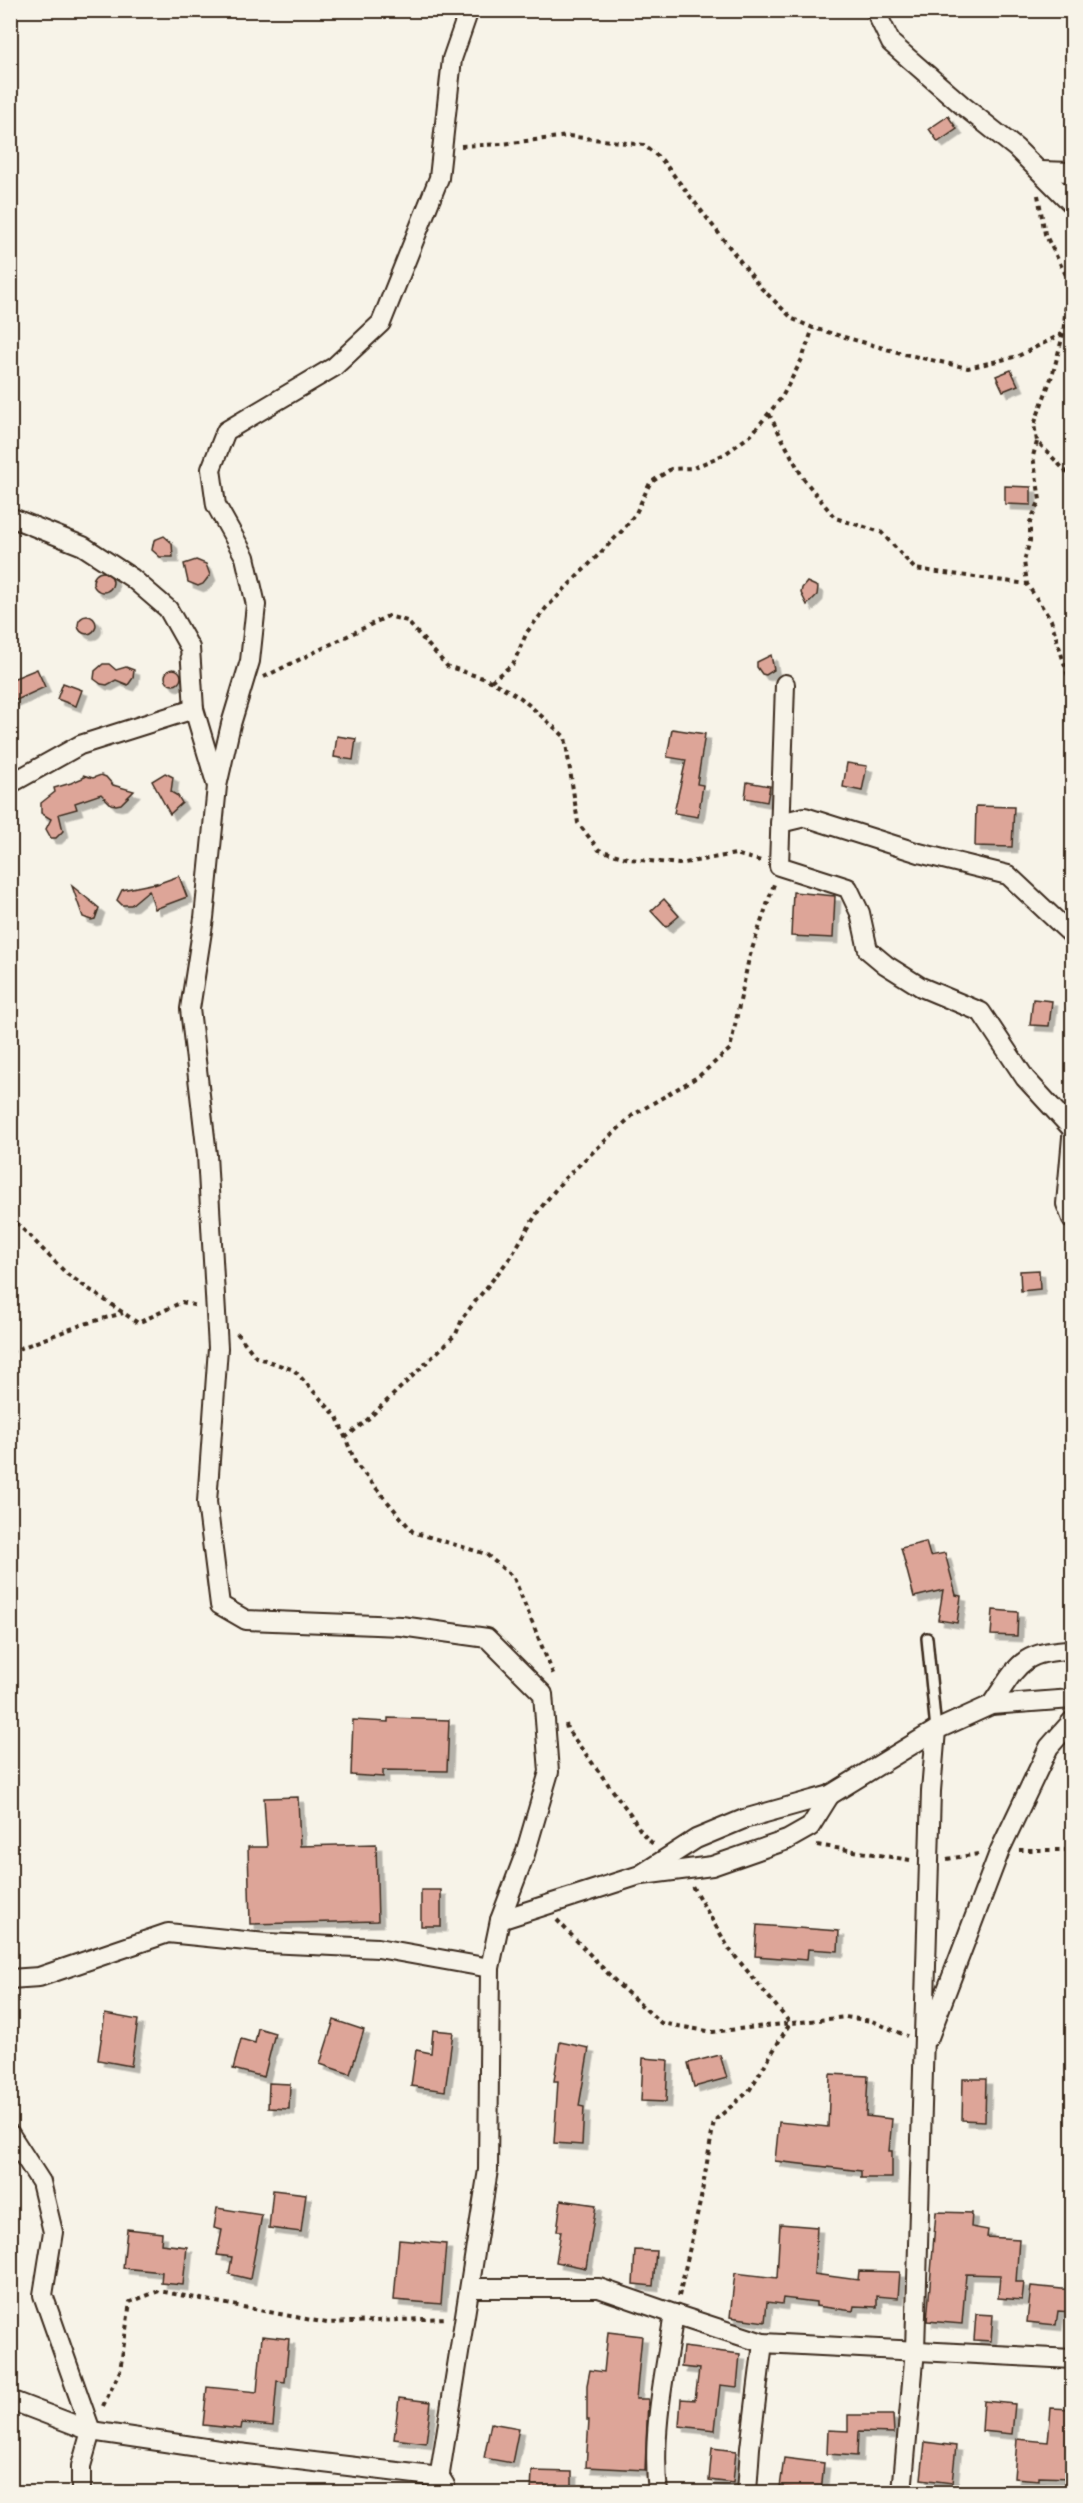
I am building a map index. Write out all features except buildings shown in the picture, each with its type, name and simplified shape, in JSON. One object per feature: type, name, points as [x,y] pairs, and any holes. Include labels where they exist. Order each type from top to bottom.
[{"type":"street","points":[[10,2400],[91,2431],[442,2487],[488,2170],[489,1968],[500,1920],[525,1854],[549,1772],[543,1694],[487,1638],[401,1626],[246,1620],[220,1605],[207,1502],[218,1348],[207,1155],[190,1009],[204,918],[217,786],[250,661],[256,605],[244,557],[216,505],[211,470],[226,431],[334,367],[381,322],[439,178],[452,59],[469,10]]},
{"type":"street","points":[[875,10],[891,43],[962,105],[1017,148],[1072,204]]},
{"type":"street","points":[[1040,171],[1072,172]]},
{"type":"street","points":[[10,517],[83,546],[132,578],[168,609],[190,648],[194,709],[217,786]]},
{"type":"street","points":[[785,684],[779,866],[848,888],[860,913],[868,950],[885,965],[921,987],[981,1012],[1025,1078],[1072,1129]]},
{"type":"street","points":[[10,784],[80,745],[194,709]]},
{"type":"street","points":[[780,823],[805,817],[920,853],[1008,875],[1072,936]]},
{"type":"street","points":[[1072,1137],[1066,1204],[1072,1219]]},
{"type":"street","points":[[991,1705],[1021,1662],[1047,1651],[1072,1650]]},
{"type":"street","points":[[640,1875],[696,1839],[744,1819],[830,1795],[936,1730],[991,1705],[1072,1699]]},
{"type":"street","points":[[925,2049],[1004,1841],[1049,1747],[1072,1721]]},
{"type":"street","points":[[902,2493],[915,2350],[931,1791],[936,1730]]},
{"type":"street","points":[[500,1920],[640,1875],[712,1866],[787,1840],[810,1827],[830,1795]]},
{"type":"street","points":[[10,1979],[39,1977],[168,1933],[266,1943],[378,1948],[489,1968]]},
{"type":"street","points":[[10,2134],[41,2182],[53,2232],[43,2295],[91,2431],[81,2466],[81,2493]]},
{"type":"street","points":[[470,2288],[598,2288],[763,2343],[1072,2359]]},
{"type":"street","points":[[658,2493],[656,2475],[661,2393],[674,2314]]},
{"type":"street","points":[[747,2493],[763,2343]]},
{"type":"lane","points":[[927,1638],[936,1730]]},
{"type":"path","points":[[442,147],[502,144],[568,136],[644,145],[662,160],[761,288],[793,319],[813,328],[904,354],[968,368],[1018,356],[1072,329]]},
{"type":"path","points":[[1040,171],[1036,180],[1043,226],[1066,275],[1067,292],[1063,335],[1053,373],[1034,424],[1037,441],[1033,456],[1040,500],[1030,522],[1030,541],[1024,561],[1027,584],[1051,620],[1072,689]]},
{"type":"path","points":[[491,681],[513,664],[528,632],[546,608],[622,531],[636,513],[650,483],[671,469],[693,468],[725,454],[751,435],[782,397],[802,359],[813,328]]},
{"type":"path","points":[[769,414],[803,478],[836,518],[881,532],[915,569],[1027,584]]},
{"type":"path","points":[[1037,441],[1072,478]]},
{"type":"path","points":[[242,687],[388,616],[407,621],[447,666],[491,681],[521,698],[566,737],[578,823],[599,849],[630,859],[680,864],[735,854],[779,866],[749,958],[730,1049],[699,1076],[633,1115],[564,1179],[539,1210],[510,1258],[463,1317],[456,1334],[366,1421],[345,1438]]},
{"type":"path","points":[[10,1216],[67,1274],[138,1323],[182,1302],[216,1312],[242,1338],[256,1357],[294,1370],[337,1417],[356,1464],[413,1532],[486,1554],[514,1578],[557,1686]]},
{"type":"path","points":[[10,1352],[81,1325],[124,1312]]},
{"type":"path","points":[[565,1718],[567,1729],[642,1833],[667,1857]]},
{"type":"path","points":[[682,1871],[705,1905],[730,1950],[790,2023]]},
{"type":"path","points":[[544,1906],[622,1988],[661,2023],[713,2032],[845,2017],[872,2021],[902,2033],[925,2049]]},
{"type":"path","points":[[674,2314],[701,2199],[714,2121],[749,2091],[790,2023]]},
{"type":"path","points":[[91,2431],[120,2370],[130,2302],[159,2291],[327,2323],[466,2317]]}]
